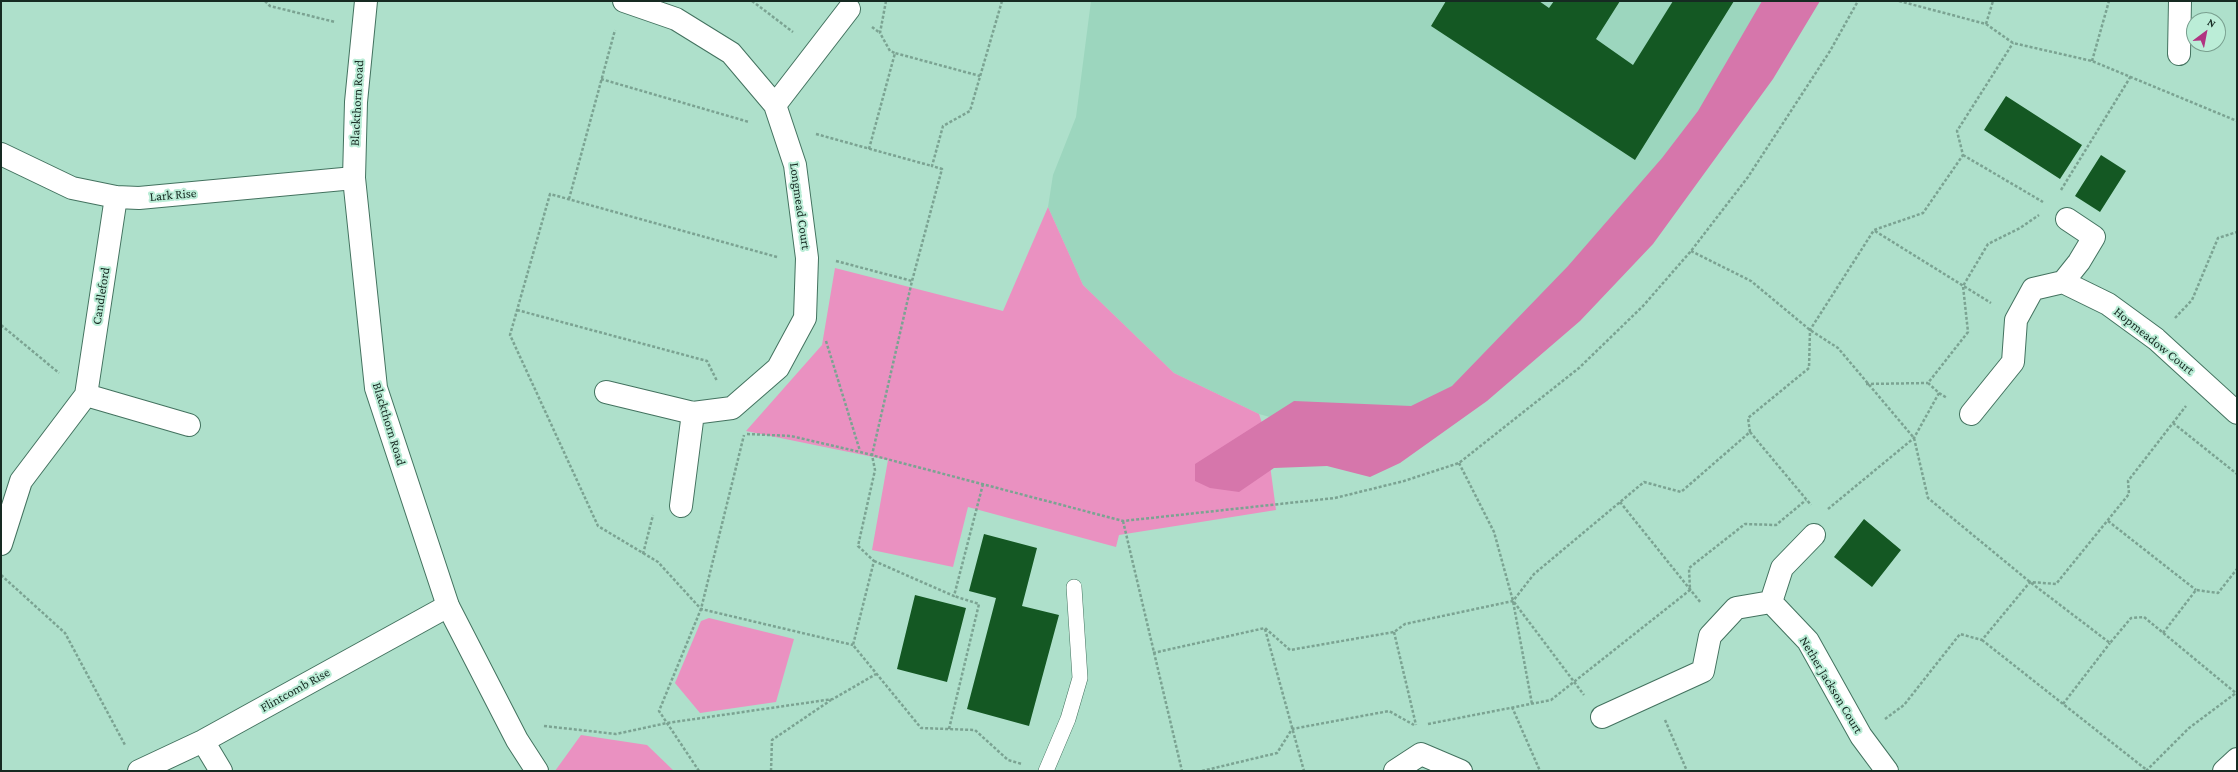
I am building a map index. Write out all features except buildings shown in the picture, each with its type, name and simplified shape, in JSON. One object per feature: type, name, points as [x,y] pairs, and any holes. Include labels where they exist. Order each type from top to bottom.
[{"type":"street","name":"Blackthorn Road","points":[[366,1],[362,29],[356,102],[354,178],[376,388],[448,606],[517,740],[537,771]]},
{"type":"street","name":"Longmead Court","points":[[624,1],[676,19],[731,52],[775,105],[795,165],[807,258],[805,318],[778,368],[732,408]]},
{"type":"street","points":[[2179,54],[2180,1]]},
{"type":"street","points":[[775,105],[849,9]]},
{"type":"street","name":"Lark Rise","points":[[1,154],[72,188],[116,197],[139,198],[354,178]]},
{"type":"street","name":"Candleford","points":[[1,544],[21,481],[86,395],[116,197]]},
{"type":"street","points":[[1971,414],[2013,362],[2016,320],[2033,289],[2063,282],[2079,262],[2094,237],[2067,219]]},
{"type":"street","name":"Hopmeadow Court","points":[[2063,282],[2108,304],[2156,339],[2237,413]]},
{"type":"street","points":[[606,392],[693,413],[732,408]]},
{"type":"street","points":[[86,395],[189,425]]},
{"type":"street","points":[[682,506],[693,413]]},
{"type":"street","points":[[1602,717],[1704,670],[1710,636],[1736,608],[1771,602],[1782,568],[1814,536]]},
{"type":"street","name":"Nether Jackson Court","points":[[1771,602],[1808,640],[1862,736],[1887,771]]},
{"type":"street","name":"Flintcomb Rise","points":[[139,771],[203,741],[448,606]]},
{"type":"street","points":[[203,741],[221,771]]},
{"type":"street","points":[[1395,771],[1421,754],[1461,771]]},
{"type":"street","points":[[2224,771],[2237,759]]},
{"type":"lane","points":[[1046,771],[1068,719],[1080,678],[1074,587]]},
{"type":"path","points":[[265,1],[270,6],[362,29]]},
{"type":"path","points":[[752,1],[817,50]]},
{"type":"path","points":[[886,1],[880,33],[890,51],[980,76]]},
{"type":"path","points":[[949,729],[978,604],[954,596],[874,561],[858,546],[875,470],[872,455],[912,281],[942,169],[932,166],[943,126],[970,111],[1002,1]]},
{"type":"path","points":[[744,434],[791,436],[872,455],[1123,521],[1335,498],[1404,480],[1459,463],[1579,368],[1643,306],[1691,251],[1748,177],[1830,51],[1858,1]]},
{"type":"path","points":[[1899,1],[1986,24],[2012,43],[2092,61],[2237,121]]},
{"type":"path","points":[[1986,24],[1993,1]]},
{"type":"path","points":[[2092,61],[2109,1]]},
{"type":"path","points":[[568,199],[617,22]]},
{"type":"path","points":[[2012,43],[1957,131],[1963,155],[2044,203]]},
{"type":"path","points":[[869,149],[895,53]]},
{"type":"path","points":[[2060,193],[2131,76]]},
{"type":"path","points":[[1815,511],[1750,432],[1748,418],[1810,368],[1810,330],[1874,230],[1924,213],[1963,155]]},
{"type":"path","points":[[912,281],[826,259],[782,258],[550,194],[510,335],[598,526],[658,562],[700,609],[853,646],[921,728],[975,730],[1008,760]]},
{"type":"path","points":[[1928,383],[1968,332],[1963,286],[1988,244],[2020,228],[2045,211]]},
{"type":"path","points":[[1874,230],[2016,320]]},
{"type":"path","points":[[2156,339],[2192,300],[2218,238],[2237,232]]},
{"type":"path","points":[[1691,251],[1751,281],[1810,330],[1838,348],[1866,384],[1914,438],[1928,498],[2030,582],[2110,643]]},
{"type":"path","points":[[517,310],[707,361],[744,434],[700,609],[659,711],[699,771]]},
{"type":"path","points":[[805,318],[820,322],[860,452]]},
{"type":"path","points":[[1,325],[86,395]]},
{"type":"path","points":[[1826,511],[1914,438],[1939,393],[1928,383],[1866,384]]},
{"type":"path","points":[[2030,582],[2056,584],[2129,494],[2128,481],[2205,383]]},
{"type":"path","points":[[2173,423],[2237,474]]},
{"type":"path","points":[[1264,628],[1290,650],[1394,632],[1405,624],[1513,601],[1534,574],[1644,482],[1681,492],[1750,432]]},
{"type":"path","points":[[1459,463],[1494,532],[1513,601],[1532,704]]},
{"type":"path","points":[[954,596],[983,484]]},
{"type":"path","points":[[1690,590],[1689,568],[1745,524],[1776,525],[1806,500]]},
{"type":"path","points":[[1620,502],[1720,625]]},
{"type":"path","points":[[2108,520],[2196,590],[2218,593],[2237,569]]},
{"type":"path","points":[[1123,521],[1182,771]]},
{"type":"path","points":[[853,646],[874,561]]},
{"type":"path","points":[[1,575],[65,633],[139,771]]},
{"type":"path","points":[[1982,640],[2030,582]]},
{"type":"path","points":[[1202,771],[1277,753],[1292,729],[1389,710],[1416,726],[1551,700],[1690,590]]},
{"type":"path","points":[[2164,633],[2196,590]]},
{"type":"path","points":[[1513,601],[1602,717]]},
{"type":"path","points":[[1862,736],[1904,705],[1960,634],[1982,640],[2147,771],[2189,728],[2236,693],[2144,617],[2131,618],[2063,704]]},
{"type":"path","points":[[1154,653],[1264,628]]},
{"type":"path","points":[[1264,628],[1304,771]]},
{"type":"path","points":[[1394,632],[1416,726]]},
{"type":"path","points":[[771,771],[772,740],[833,699],[876,674]]},
{"type":"path","points":[[1654,694],[1687,771]]},
{"type":"path","points":[[536,725],[616,734],[667,723],[833,699]]},
{"type":"path","points":[[1512,707],[1540,771]]},
{"type":"shaded area","points":[[1091,1],[1799,1],[1588,287],[1378,447],[1259,414],[1174,373],[1083,285],[1048,207],[1053,175],[1076,117]]},
{"type":"shaded area","points":[[1762,1],[1820,1],[1773,79],[1653,244],[1580,321],[1487,401],[1400,463],[1370,477],[1327,466],[1274,468],[1239,492],[1210,488],[1195,481],[1195,464],[1294,401],[1411,406],[1452,386],[1568,266],[1662,158],[1698,111]]},
{"type":"shaded area","points":[[1048,207],[1083,285],[1174,373],[1259,414],[1266,435],[1276,510],[1119,535],[1116,547],[968,507],[953,567],[872,550],[888,460],[746,431],[822,345],[835,268],[1003,311]]},
{"type":"shaded area","points":[[709,618],[794,639],[776,702],[700,713],[675,683],[701,621]]},
{"type":"shaded area","points":[[581,735],[647,745],[674,771],[555,771]]}]
